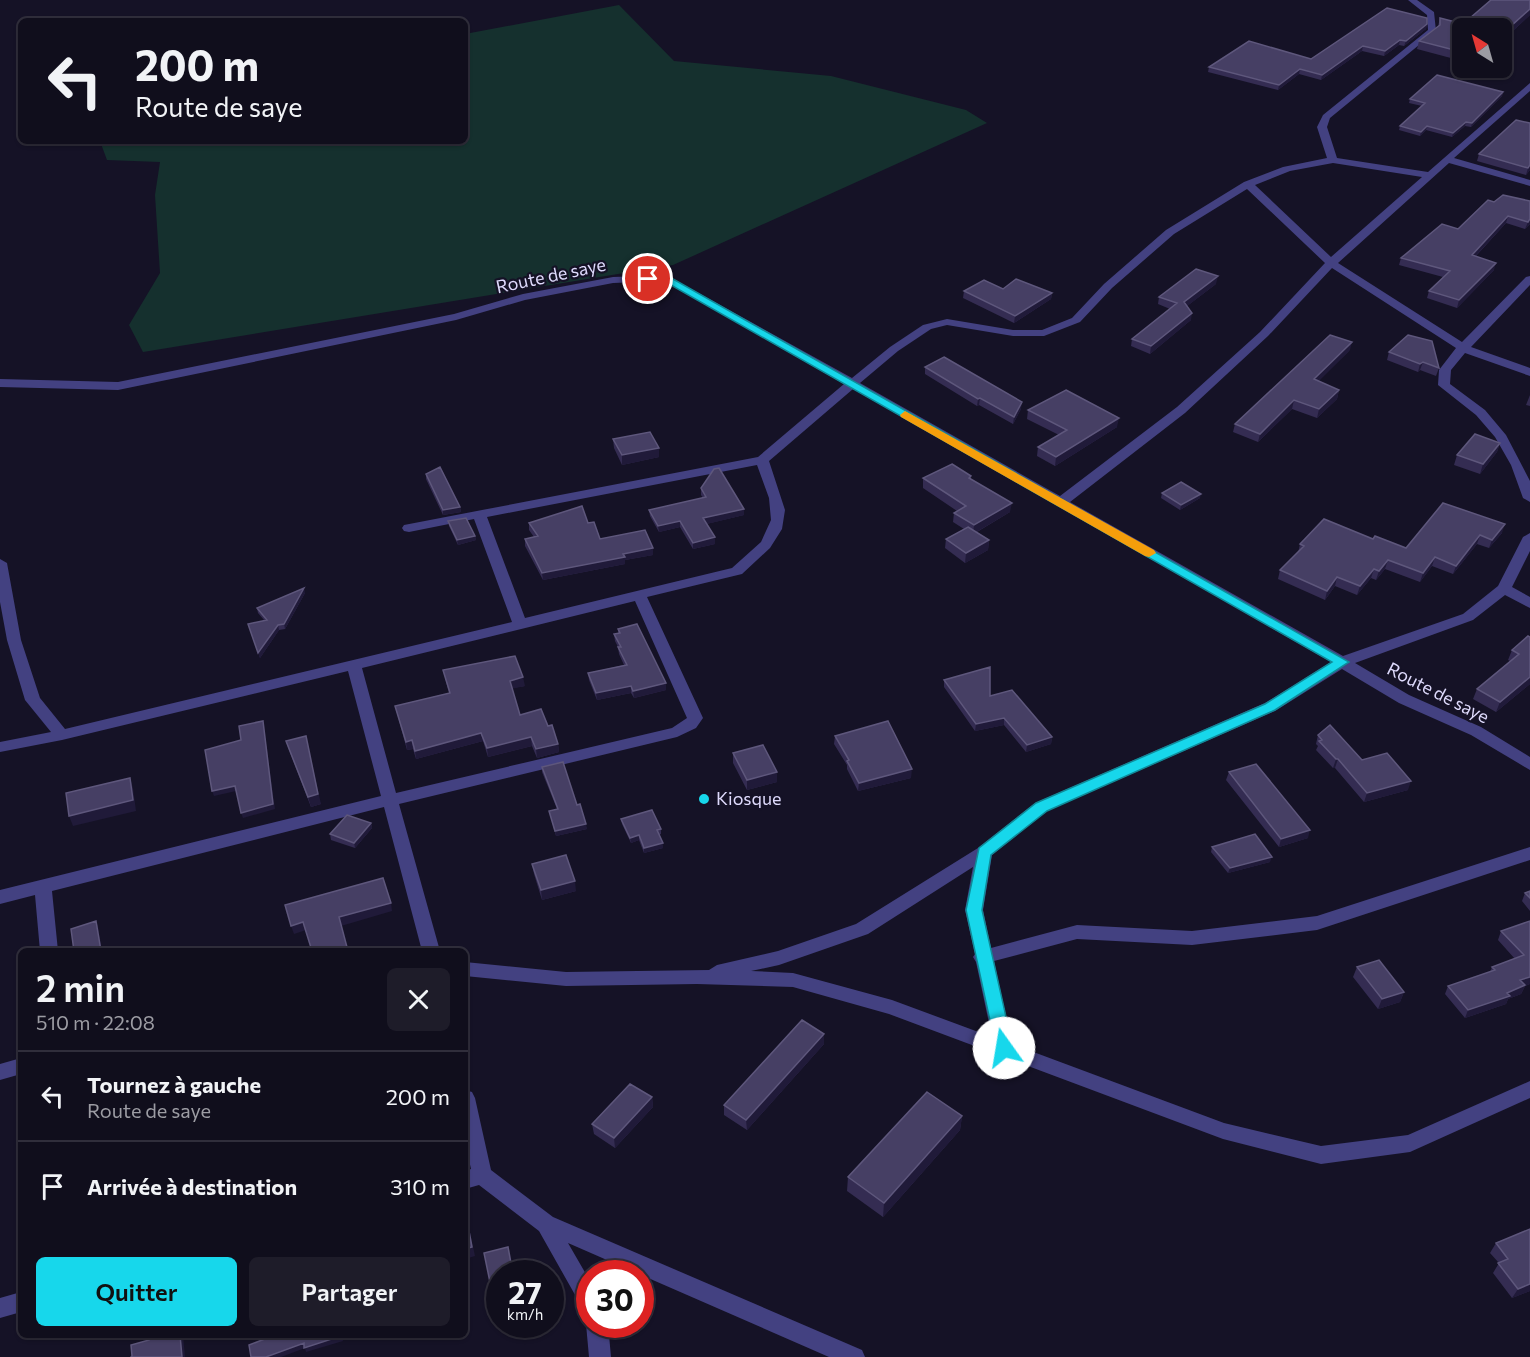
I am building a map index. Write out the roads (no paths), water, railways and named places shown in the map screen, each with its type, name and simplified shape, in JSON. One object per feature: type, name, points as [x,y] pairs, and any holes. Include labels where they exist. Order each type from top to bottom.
[{"type":"street","points":[[1333,160],[1322,127],[1326,117],[1432,31],[1431,14],[1412,0]]},
{"type":"street","points":[[1060,503],[1181,410],[1264,334],[1331,263],[1530,86]]},
{"type":"street","points":[[409,528],[762,459],[894,349],[927,327],[947,322],[1013,333],[1044,333],[1076,320],[1108,286],[1170,232],[1248,184],[1287,169],[1333,160],[1430,175]]},
{"type":"street","points":[[1449,160],[1530,183]]},
{"type":"street","points":[[1248,184],[1331,263],[1463,348],[1530,372]]},
{"type":"street","name":"Route de saye","points":[[0,383],[118,386],[456,317],[523,297],[613,280],[666,278],[1404,699],[1476,731],[1530,764]]},
{"type":"street","points":[[1530,279],[1463,348],[1445,370],[1444,385],[1454,396],[1484,416],[1513,453],[1530,498]]},
{"type":"street","points":[[0,747],[62,735],[640,597],[737,571],[756,557],[772,537],[778,512],[762,459]]},
{"type":"street","points":[[479,514],[520,625]]},
{"type":"street","points":[[697,977],[779,958],[861,929],[984,852],[1041,807],[1270,707],[1342,662],[1468,617],[1504,589],[1530,537]]},
{"type":"street","points":[[0,563],[4,615],[33,700],[62,735]]},
{"type":"street","points":[[1504,589],[1530,603]]},
{"type":"street","points":[[0,897],[390,800],[677,732],[691,724],[695,718],[640,597]]},
{"type":"street","points":[[354,665],[430,948]]},
{"type":"street","points":[[984,852],[974,910],[982,957],[1004,1048]]},
{"type":"street","points":[[982,957],[1077,932],[1192,938],[1317,923],[1472,874],[1530,853]]},
{"type":"street","points":[[43,886],[49,948]]},
{"type":"street","points":[[468,969],[566,979],[697,977],[793,980],[892,1006],[1223,1131],[1321,1155],[1410,1143],[1530,1089]]},
{"type":"street","points":[[0,1072],[18,1067]]},
{"type":"street","points":[[468,1125],[474,1178],[546,1224],[854,1357]]},
{"type":"street","points":[[546,1224],[576,1277]]},
{"type":"street","points":[[0,1308],[18,1303]]},
{"type":"street","points":[[598,1338],[600,1357]]},
{"type":"place","name":"Kiosque","points":[[704,799]]}]
